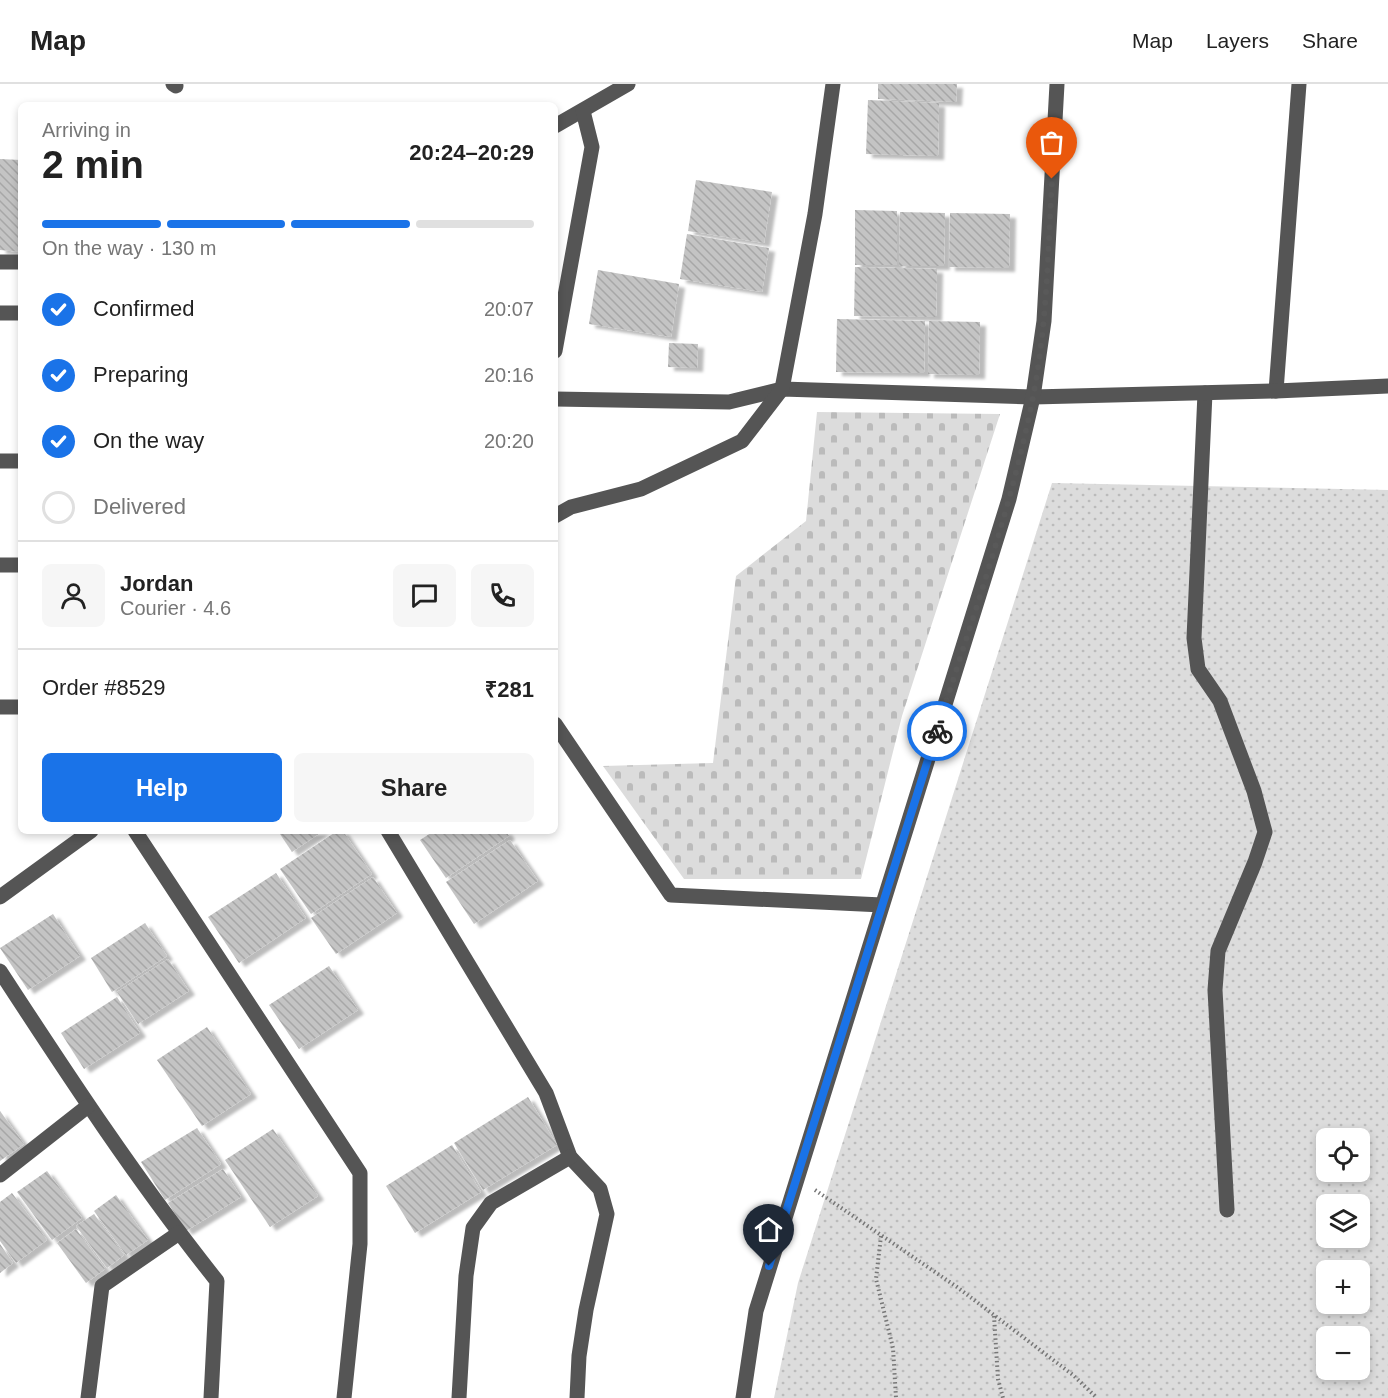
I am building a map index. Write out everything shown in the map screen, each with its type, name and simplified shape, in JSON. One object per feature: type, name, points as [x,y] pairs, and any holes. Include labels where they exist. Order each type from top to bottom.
[{"type":"street","points":[[558,124],[628,84]]},
{"type":"street","points":[[558,514],[571,507],[641,489],[742,441],[782,389],[815,214],[833,84]]},
{"type":"street","points":[[743,1398],[756,1311],[1009,499],[1033,397],[1044,321],[1057,84]]},
{"type":"street","points":[[1276,391],[1299,84]]},
{"type":"street","points":[[558,334],[592,147],[583,111]]},
{"type":"street","points":[[0,262],[18,262]]},
{"type":"street","points":[[0,313],[18,313]]},
{"type":"street","points":[[558,399],[729,402],[782,389],[1033,397],[1388,386]]},
{"type":"street","points":[[1205,393],[1194,638],[1198,669],[1220,701],[1254,791],[1265,832],[1218,951],[1215,990],[1227,1210]]},
{"type":"street","points":[[0,461],[18,461]]},
{"type":"street","points":[[0,566],[18,565]]},
{"type":"street","points":[[0,707],[18,707]]},
{"type":"street","points":[[558,728],[670,895],[882,905]]},
{"type":"street","points":[[0,897],[87,834]]},
{"type":"street","points":[[137,834],[360,1173],[360,1244],[344,1398]]},
{"type":"street","points":[[390,834],[546,1093],[570,1156],[600,1189],[607,1214],[586,1310],[579,1356],[577,1398]]},
{"type":"street","points":[[0,971],[88,1106],[179,1233],[217,1281],[211,1398]]},
{"type":"street","points":[[0,1175],[88,1106]]},
{"type":"street","points":[[459,1398],[466,1276],[473,1228],[491,1203],[570,1156]]},
{"type":"street","points":[[88,1398],[102,1286],[179,1233]]},
{"type":"path","points":[[797,1178],[994,1316],[1073,1375],[1097,1398]]},
{"type":"path","points":[[881,1236],[876,1279],[893,1348],[896,1398]]},
{"type":"path","points":[[994,1316],[998,1379],[1003,1398]]},
{"type":"green space","points":[[817,412],[1000,414],[902,716],[861,879],[684,879],[603,766],[713,763],[736,576],[806,521]]},
{"type":"green space","points":[[1052,483],[1388,490],[1388,1398],[774,1398],[798,1283]]},
{"type":"building","points":[[878,84],[957,84],[956,102],[878,99]]},
{"type":"building","points":[[868,100],[939,103],[938,156],[866,154]]},
{"type":"building","points":[[0,159],[18,160],[18,252],[0,250]]},
{"type":"building","points":[[696,180],[772,192],[764,243],[688,231]]},
{"type":"building","points":[[855,210],[897,211],[897,265],[855,265]]},
{"type":"building","points":[[900,212],[945,213],[944,266],[899,266]]},
{"type":"building","points":[[950,213],[1010,214],[1009,268],[949,267]]},
{"type":"building","points":[[687,234],[769,248],[762,292],[680,279]]},
{"type":"building","points":[[855,267],[937,269],[936,317],[854,316]]},
{"type":"building","points":[[598,270],[679,284],[671,337],[589,324]]},
{"type":"building","points":[[837,319],[925,321],[924,373],[836,372]]},
{"type":"building","points":[[929,321],[980,322],[979,375],[928,374]]},
{"type":"building","points":[[669,343],[698,344],[697,368],[668,367]]},
{"type":"building","points":[[280,834],[319,834],[292,852]]},
{"type":"building","points":[[332,834],[345,834],[372,874],[311,914],[280,869]]},
{"type":"building","points":[[429,834],[508,834],[509,836],[446,878],[420,840]]},
{"type":"building","points":[[510,840],[538,881],[474,924],[446,882]]},
{"type":"building","points":[[276,873],[306,918],[239,963],[208,917]]},
{"type":"building","points":[[373,877],[397,913],[336,954],[311,918]]},
{"type":"building","points":[[53,914],[80,956],[28,990],[0,948]]},
{"type":"building","points":[[145,923],[167,956],[112,992],[91,958]]},
{"type":"building","points":[[168,959],[189,991],[138,1024],[117,992]]},
{"type":"building","points":[[329,966],[358,1010],[299,1049],[269,1005]]},
{"type":"building","points":[[117,997],[140,1033],[84,1069],[61,1033]]},
{"type":"building","points":[[207,1027],[251,1094],[202,1126],[157,1060]]},
{"type":"building","points":[[528,1097],[557,1145],[483,1190],[454,1143]]},
{"type":"building","points":[[0,1111],[24,1144],[0,1161]]},
{"type":"building","points":[[197,1128],[221,1164],[165,1200],[141,1162]]},
{"type":"building","points":[[273,1129],[318,1196],[270,1227],[225,1160]]},
{"type":"building","points":[[452,1145],[481,1192],[415,1233],[386,1186]]},
{"type":"building","points":[[223,1169],[241,1197],[186,1231],[168,1203]]},
{"type":"building","points":[[47,1171],[82,1218],[52,1240],[17,1192]]},
{"type":"building","points":[[12,1193],[47,1240],[16,1263],[0,1241],[0,1202]]},
{"type":"building","points":[[116,1195],[148,1240],[126,1255],[94,1211]]},
{"type":"building","points":[[94,1214],[124,1255],[107,1268],[76,1226]]},
{"type":"building","points":[[76,1229],[105,1269],[86,1283],[57,1243]]},
{"type":"building","points":[[0,1244],[13,1263],[0,1273]]},
{"type":"way so far","points":[[937,731],[1009,499],[1033,397],[1044,321],[1052,179]]},
{"type":"route","points":[[769,1266],[937,731]]}]
